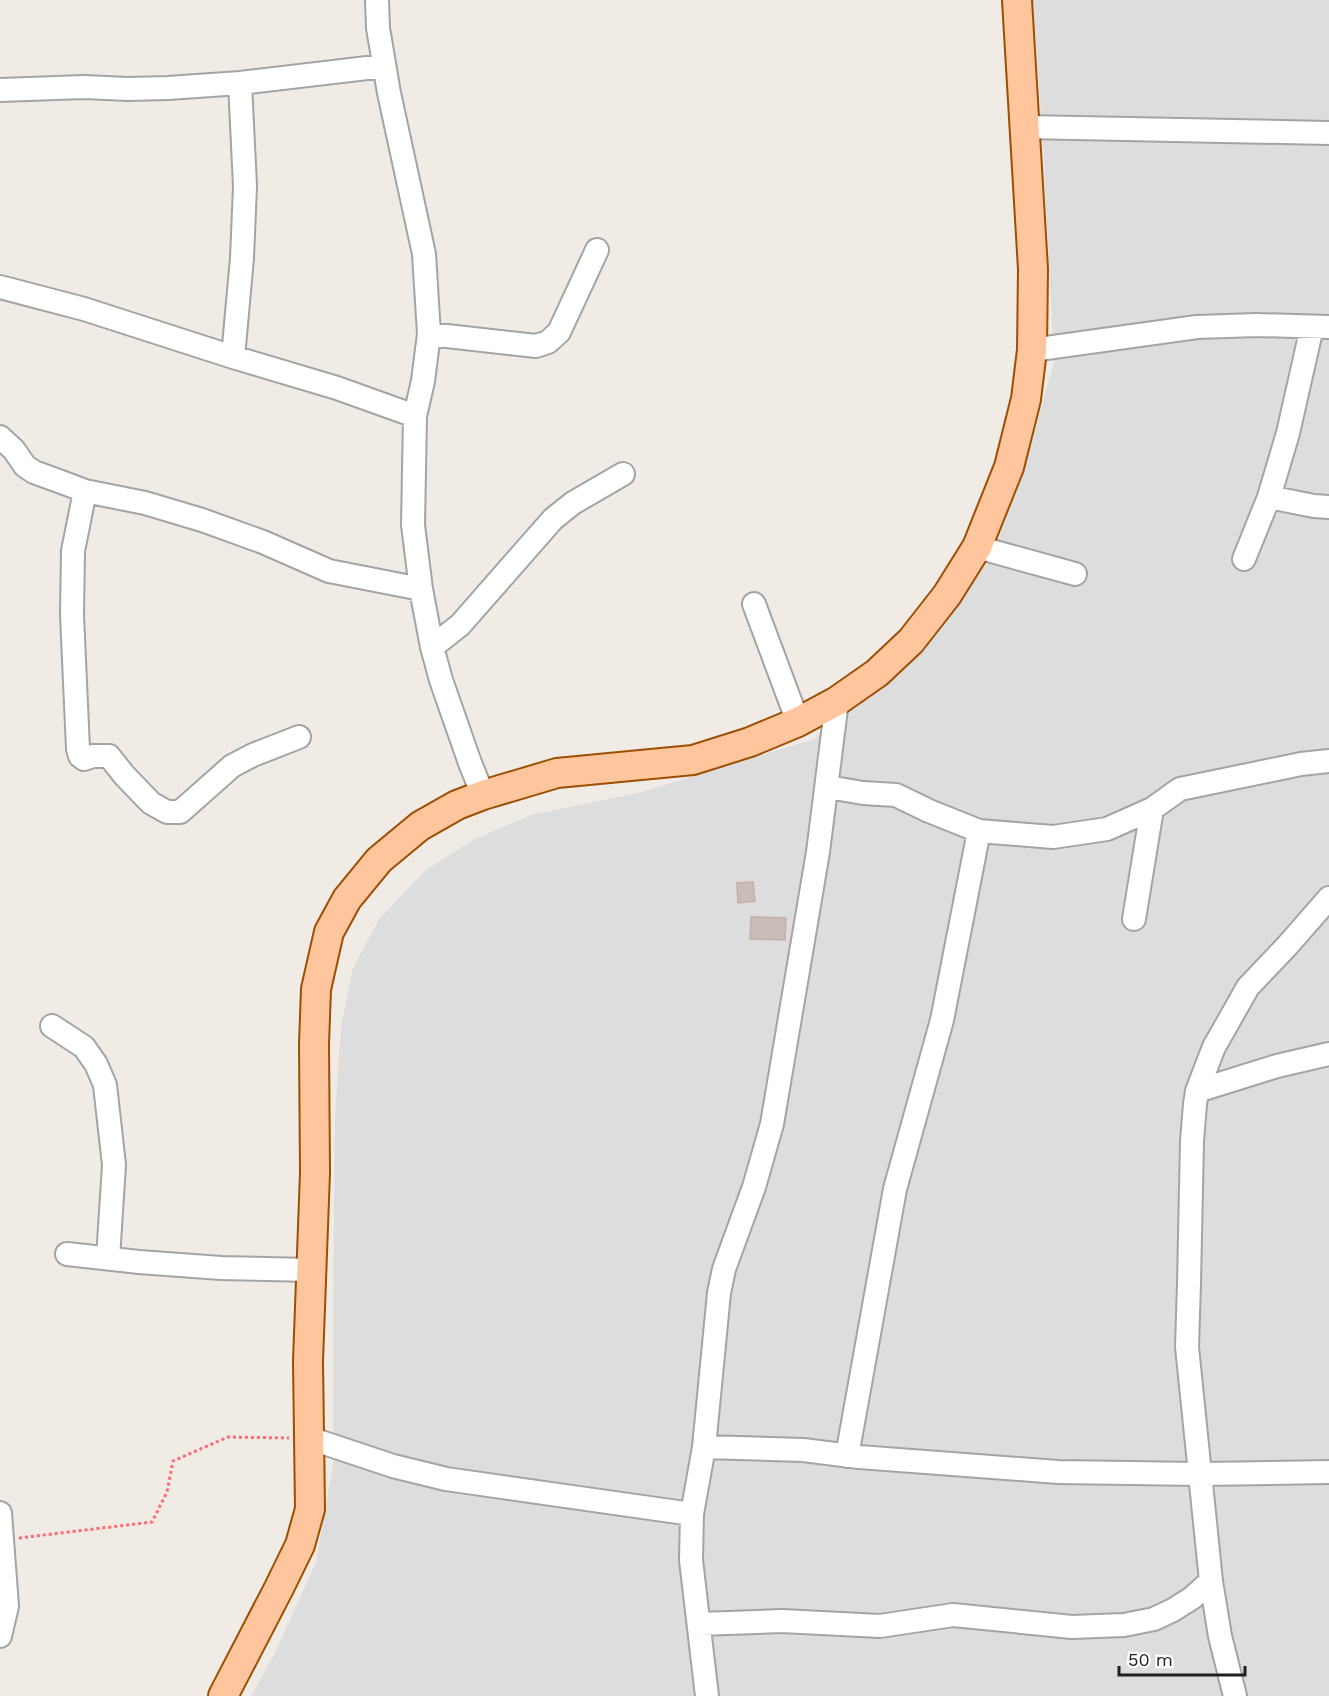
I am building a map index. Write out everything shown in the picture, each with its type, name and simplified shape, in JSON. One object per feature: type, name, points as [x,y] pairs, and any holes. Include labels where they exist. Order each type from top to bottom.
[{"type":"main road","points":[[223,1696],[300,1545],[310,1509],[308,1361],[315,1173],[316,989],[329,932],[347,899],[379,860],[420,826],[457,805],[557,773],[693,760],[750,742],[798,722],[837,700],[877,673],[911,641],[947,595],[977,547],[1009,467],[1026,399],[1032,350],[1033,269],[1017,0]]},
{"type":"street","points":[[377,0],[378,28],[384,66],[424,254],[429,334],[423,381],[415,416],[413,525],[421,589],[441,680],[483,795]]},
{"type":"street","points":[[0,90],[84,87],[168,88],[240,83],[384,66]]},
{"type":"street","points":[[233,357],[242,258],[245,186],[240,83]]},
{"type":"street","points":[[1025,127],[1329,133]]},
{"type":"street","points":[[429,334],[516,345],[536,346],[549,342],[559,332],[597,250]]},
{"type":"street","points":[[0,287],[84,309],[337,388],[415,416]]},
{"type":"street","points":[[1032,350],[1197,327],[1257,325],[1320,327],[1269,497],[1244,559]]},
{"type":"street","points":[[0,437],[14,450],[25,466],[34,472],[85,491],[145,503],[202,520],[262,542],[329,571],[421,589]]},
{"type":"street","points":[[432,647],[460,625],[553,519],[573,503],[622,474]]},
{"type":"street","points":[[85,491],[73,562],[72,615],[80,756],[84,759],[93,756],[109,756],[151,803],[167,812],[180,812],[232,766],[299,737]]},
{"type":"street","points":[[1269,497],[1329,507]]},
{"type":"street","points":[[977,547],[1075,574]]},
{"type":"street","points":[[754,604],[798,722]]},
{"type":"street","points":[[707,1696],[691,1560],[692,1514],[704,1447],[719,1293],[724,1269],[754,1187],[772,1124],[800,967],[828,787],[837,700]]},
{"type":"street","points":[[828,787],[862,793],[896,795],[979,831],[1053,837],[1107,829],[1152,809],[1180,789],[1301,764],[1329,761]]},
{"type":"street","points":[[1134,919],[1152,809]]},
{"type":"street","points":[[847,1456],[895,1189],[942,1020],[979,831]]},
{"type":"street","points":[[1235,1696],[1220,1636],[1211,1581],[1201,1473],[1189,1383],[1187,1347],[1192,1141],[1197,1091],[1214,1047],[1248,987],[1329,898]]},
{"type":"street","points":[[52,1026],[84,1047],[96,1064],[105,1085],[114,1165],[108,1258]]},
{"type":"street","points":[[1197,1091],[1277,1066],[1329,1054]]},
{"type":"street","points":[[67,1254],[221,1268],[311,1270]]},
{"type":"street","points":[[309,1438],[393,1466],[446,1479],[692,1514]]},
{"type":"street","points":[[704,1447],[803,1450],[847,1456],[1058,1472],[1329,1472]]},
{"type":"street","points":[[0,1513],[7,1606],[0,1636]]},
{"type":"street","points":[[699,1624],[782,1621],[880,1626],[960,1616],[1072,1627],[1124,1625],[1154,1619],[1164,1614],[1191,1598],[1211,1581]]},
{"type":"path","points":[[3,1540],[152,1522],[167,1492],[173,1461],[228,1437],[309,1438]]},
{"type":"shaded area","points":[[1033,0],[1329,0],[1329,1696],[251,1696],[275,1653],[316,1562],[333,1465],[335,1118],[341,1027],[353,968],[379,919],[426,870],[473,840],[531,815],[642,792],[814,739],[902,670],[992,557],[1024,470],[1054,361]]},
{"type":"building","points":[[753,882],[755,901],[738,903],[737,883]]},
{"type":"building","points":[[751,917],[786,918],[785,940],[750,939]]}]
